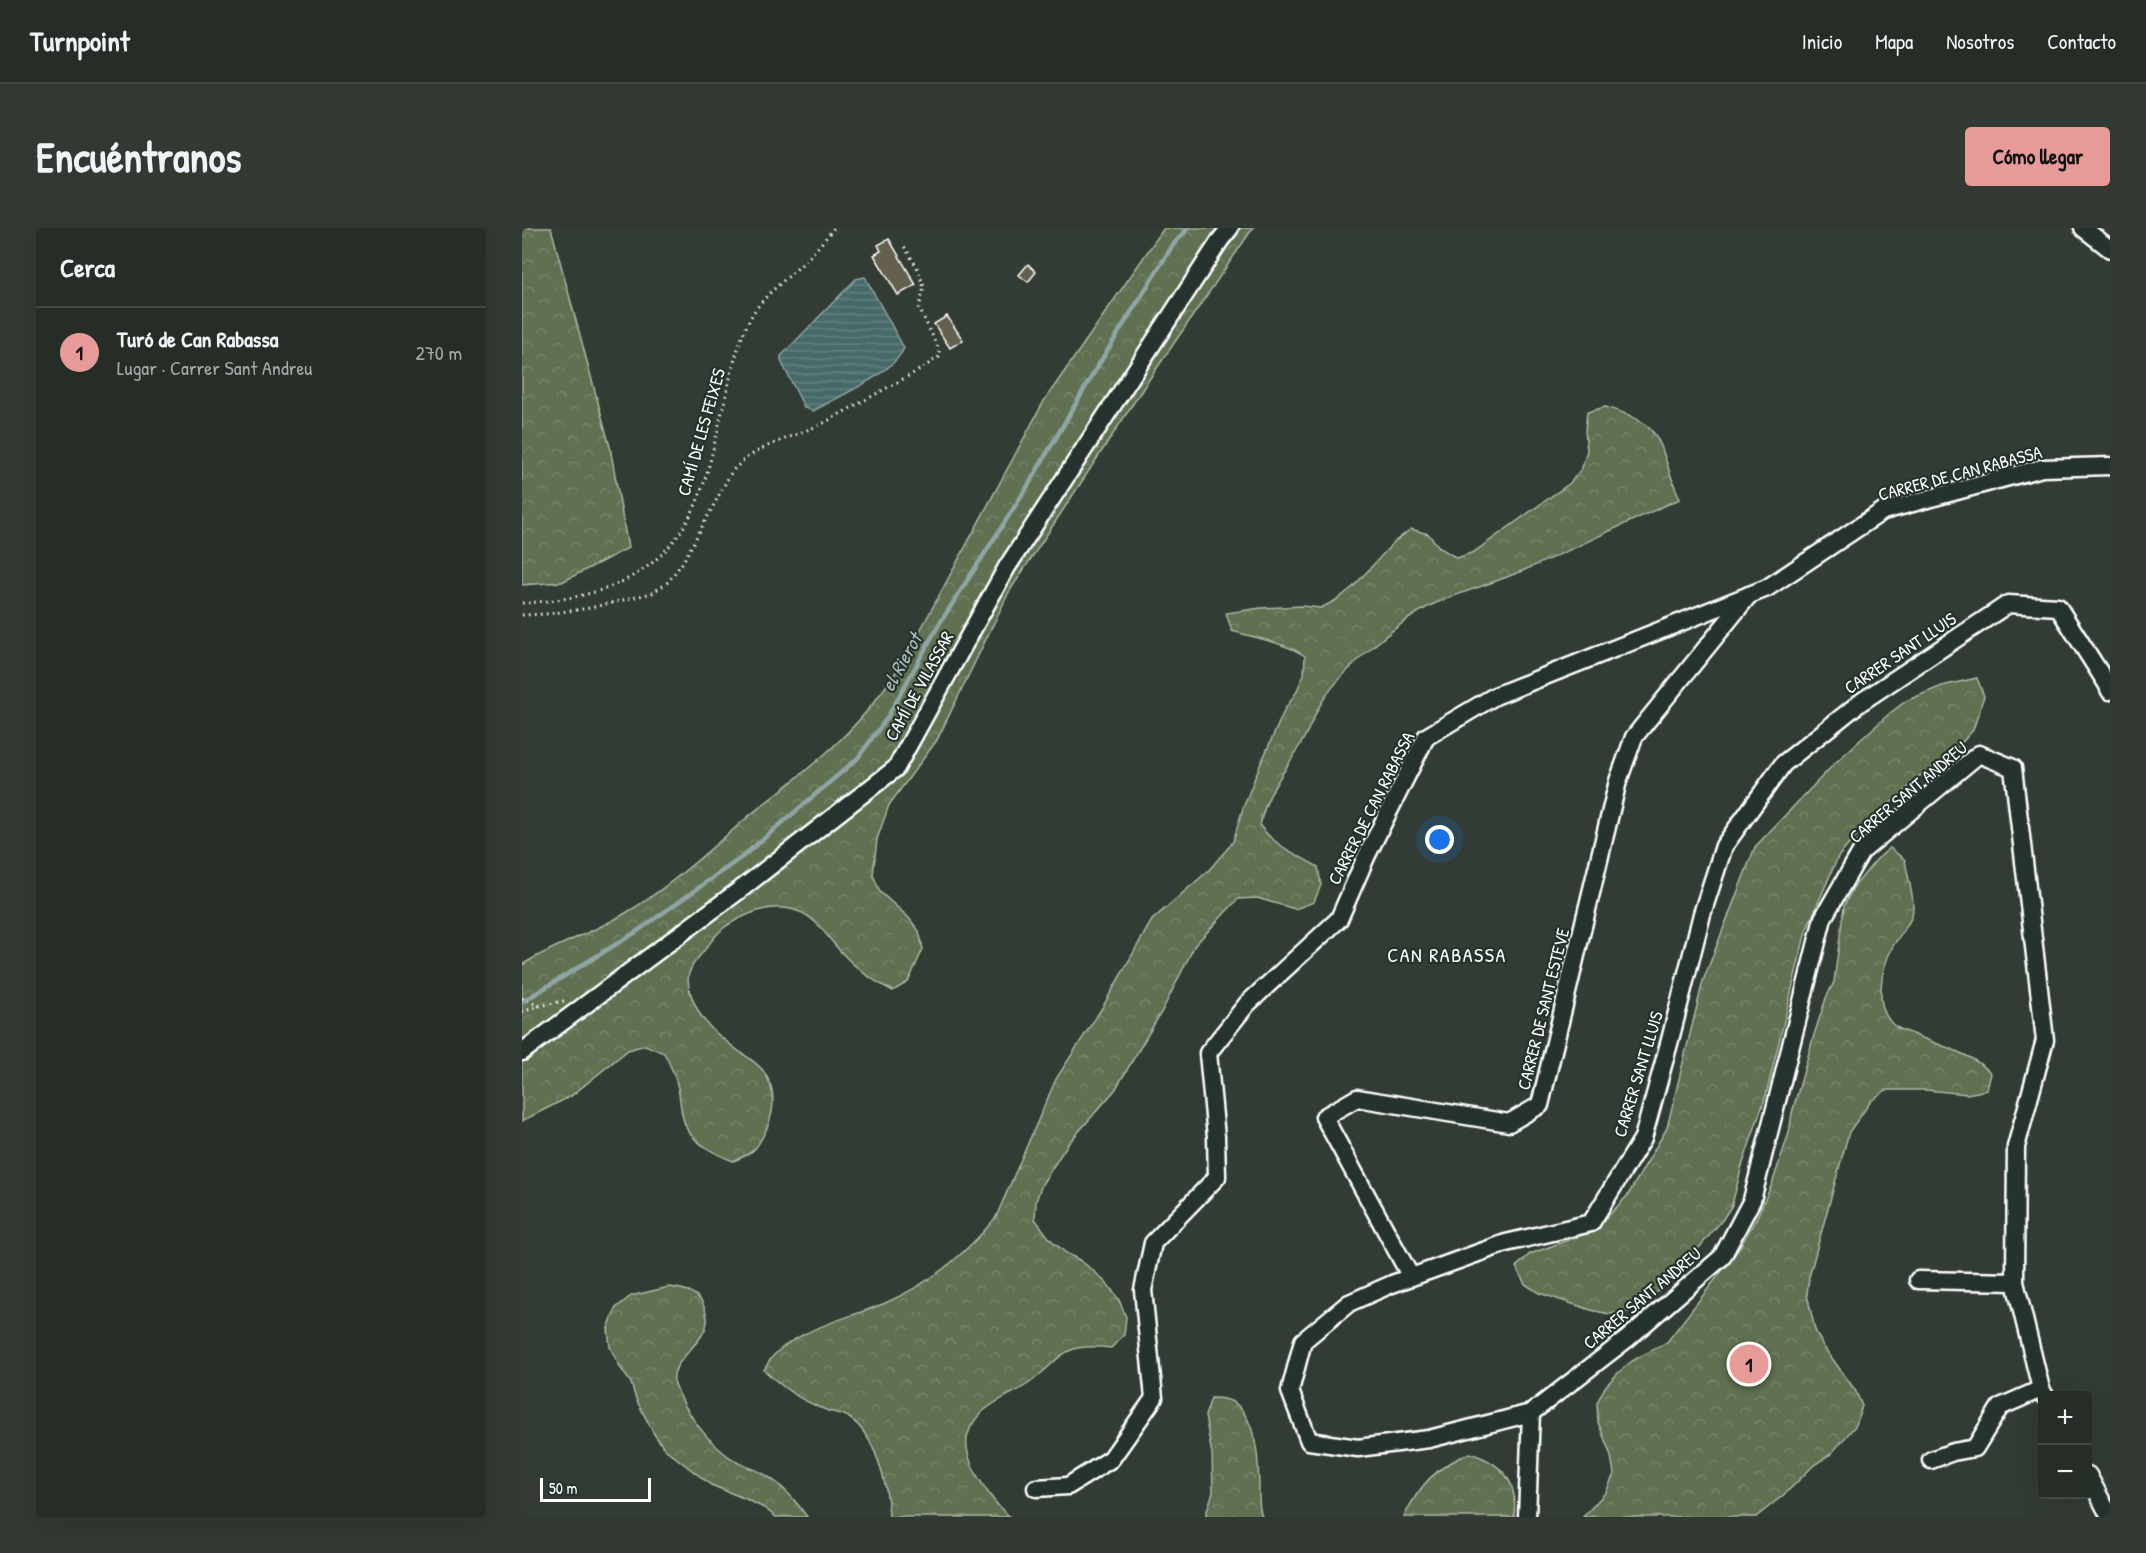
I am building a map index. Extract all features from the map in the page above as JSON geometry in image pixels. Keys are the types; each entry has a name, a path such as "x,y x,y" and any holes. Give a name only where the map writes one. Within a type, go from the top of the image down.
{"street":[{"name":"CAMÍ DE VILASSAR","path":"522,1052 745,886 896,768 1007,567 1230,228"},
{"path":"2083,228 2110,249"},
{"name":"CARRER DE CAN RABASSA","path":"1036,1488 1068,1486 1111,1459 1154,1398 1143,1290 1153,1243 1217,1177 1216,1137 1208,1053 1248,1004 1339,920 1366,857 1426,737 1495,696 1767,588 1883,511 2042,468 2110,466"},
{"name":"CARRER DE SANT ESTEVE","path":"1411,1277 1324,1117 1357,1098 1509,1124 1540,1105 1618,781 1634,737 1750,595"},
{"name":"CARRER SANT LLUIS","path":"1531,1413 1429,1439 1358,1448 1309,1441 1290,1391 1303,1341 1349,1303 1411,1277 1506,1243 1591,1223 1643,1138 1702,914 1724,846 1783,764 1861,702 2008,604 2058,607 2110,691"},
{"name":"CARRER SANT ANDREU","path":"1531,1413 1627,1339 1722,1257 1752,1200 1823,918 1862,852 1979,754 2013,768 2045,1040 2016,1147 2015,1282 2043,1391"},
{"path":"1918,1280 2015,1282"},
{"path":"1931,1460 1953,1452 1975,1448 2000,1407 2038,1394"},
{"path":"1527,1517 1531,1413"},
{"path":"2092,1483 2110,1517"}],"path":[{"name":"CAMÍ DE LES FEIXES","path":"522,603 579,597 607,589 644,570 670,546 688,519 702,487 740,342 754,311 763,298 802,264 834,228"},
{"path":"522,615 590,608 652,592 668,582 683,562 732,471 746,458 765,447 822,424 939,357 939,349 919,308 924,287 917,267 902,243"},
{"path":"522,998 539,1006"},
{"path":"522,1012 539,1006 595,998"}],"green space":[{"path":"522,228 551,228 610,447 628,548 562,582 522,585"},
{"path":"1164,228 1253,228 1146,384 1009,592 937,740 889,805 877,839 873,875 880,892 908,917 919,931 923,949 908,982 893,991 872,979 847,959 823,930 800,912 773,908 747,915 719,932 691,968 688,984 696,1007 704,1020 722,1038 758,1065 771,1086 772,1114 764,1135 754,1149 733,1161 696,1140 685,1124 677,1083 664,1053 645,1045 628,1050 571,1096 522,1121 522,965 612,921 655,894 818,761 869,709 908,653 1044,401"},
{"path":"1605,407 1626,414 1651,430 1658,440 1680,499 1542,563 1422,610 1378,643 1349,669 1328,693 1304,739 1271,793 1260,826 1280,845 1318,867 1321,885 1314,902 1295,909 1257,898 1238,899 1195,945 1162,1011 1115,1090 1067,1145 1042,1184 1036,1201 1035,1219 1050,1239 1097,1274 1119,1300 1126,1317 1124,1335 1111,1348 1082,1347 1065,1353 1031,1382 999,1400 974,1421 967,1443 972,1465 989,1494 1010,1517 889,1517 879,1462 866,1435 858,1425 846,1416 800,1398 764,1370 774,1355 797,1338 883,1304 931,1278 959,1256 984,1231 996,1217 1056,1079 1102,1008 1152,920 1209,870 1233,842 1258,770 1285,709 1296,693 1304,674 1305,656 1280,644 1232,631 1226,613 1261,608 1302,606 1321,608 1338,599 1353,587 1394,542 1411,529 1428,534 1440,548 1457,558 1474,552 1570,483 1582,468 1587,450 1585,431 1587,412"},
{"path":"1977,678 1984,696 1973,730 1948,758 1918,777 1904,792 1874,816 1838,857 1806,931 1766,1095 1741,1169 1732,1205 1723,1219 1657,1292 1628,1312 1609,1314 1591,1310 1539,1293 1525,1284 1516,1267 1530,1254 1595,1230 1628,1195 1667,1128 1703,981 1755,847 1835,763 1890,713 1906,701 1942,686"},
{"path":"1890,848 1905,860 1913,910 1909,923 1893,946 1882,977 1881,1000 1888,1019 1896,1027 1964,1054 1991,1073 1987,1090 1967,1094 1926,1090 1886,1090 1871,1101 1849,1132 1809,1277 1807,1294 1815,1330 1823,1346 1855,1390 1862,1406 1856,1425 1831,1454 1814,1465 1786,1493 1756,1517 1583,1517 1606,1492 1614,1474 1611,1456 1598,1422 1597,1403 1605,1387 1619,1372 1632,1361 1667,1342 1738,1250 1756,1219 1772,1184 1789,1133 1792,1113 1814,1035 1826,998 1834,982 1844,906 1853,888 1876,860"},
{"path":"669,1287 686,1290 696,1295 703,1303 707,1317 705,1330 681,1361 674,1376 675,1384 685,1406 717,1447 739,1463 773,1480 807,1517 776,1517 746,1499 711,1485 665,1449 654,1434 636,1399 631,1383 610,1347 608,1328 616,1308 631,1296"},
{"path":"1211,1398 1233,1402 1248,1420 1257,1452 1259,1505 1262,1517 1205,1517 1213,1492 1212,1454 1205,1416"},
{"path":"1470,1453 1492,1463 1506,1476 1514,1494 1514,1517 1404,1517 1416,1495 1430,1478 1448,1464"}],"water":[{"path":"865,277 904,348 898,358 877,376 813,411 804,407 781,361 781,356 856,279"}],"building":[{"path":"889,239 916,285 898,295 874,255 881,251 878,245"},
{"path":"1028,264 1036,272 1028,282 1019,275"},
{"path":"947,316 963,340 950,348 934,324"}],"waterway":[{"name":"el Rierot","path":"522,1002 636,932 742,857 857,759 887,718 938,626 1026,489 1099,364 1173,245 1188,228"}],"place":[{"name":"Turó de Can Rabassa","path":"1749,1364"}],"district":[{"name":"CAN RABASSA","path":"1447,954"}]}
